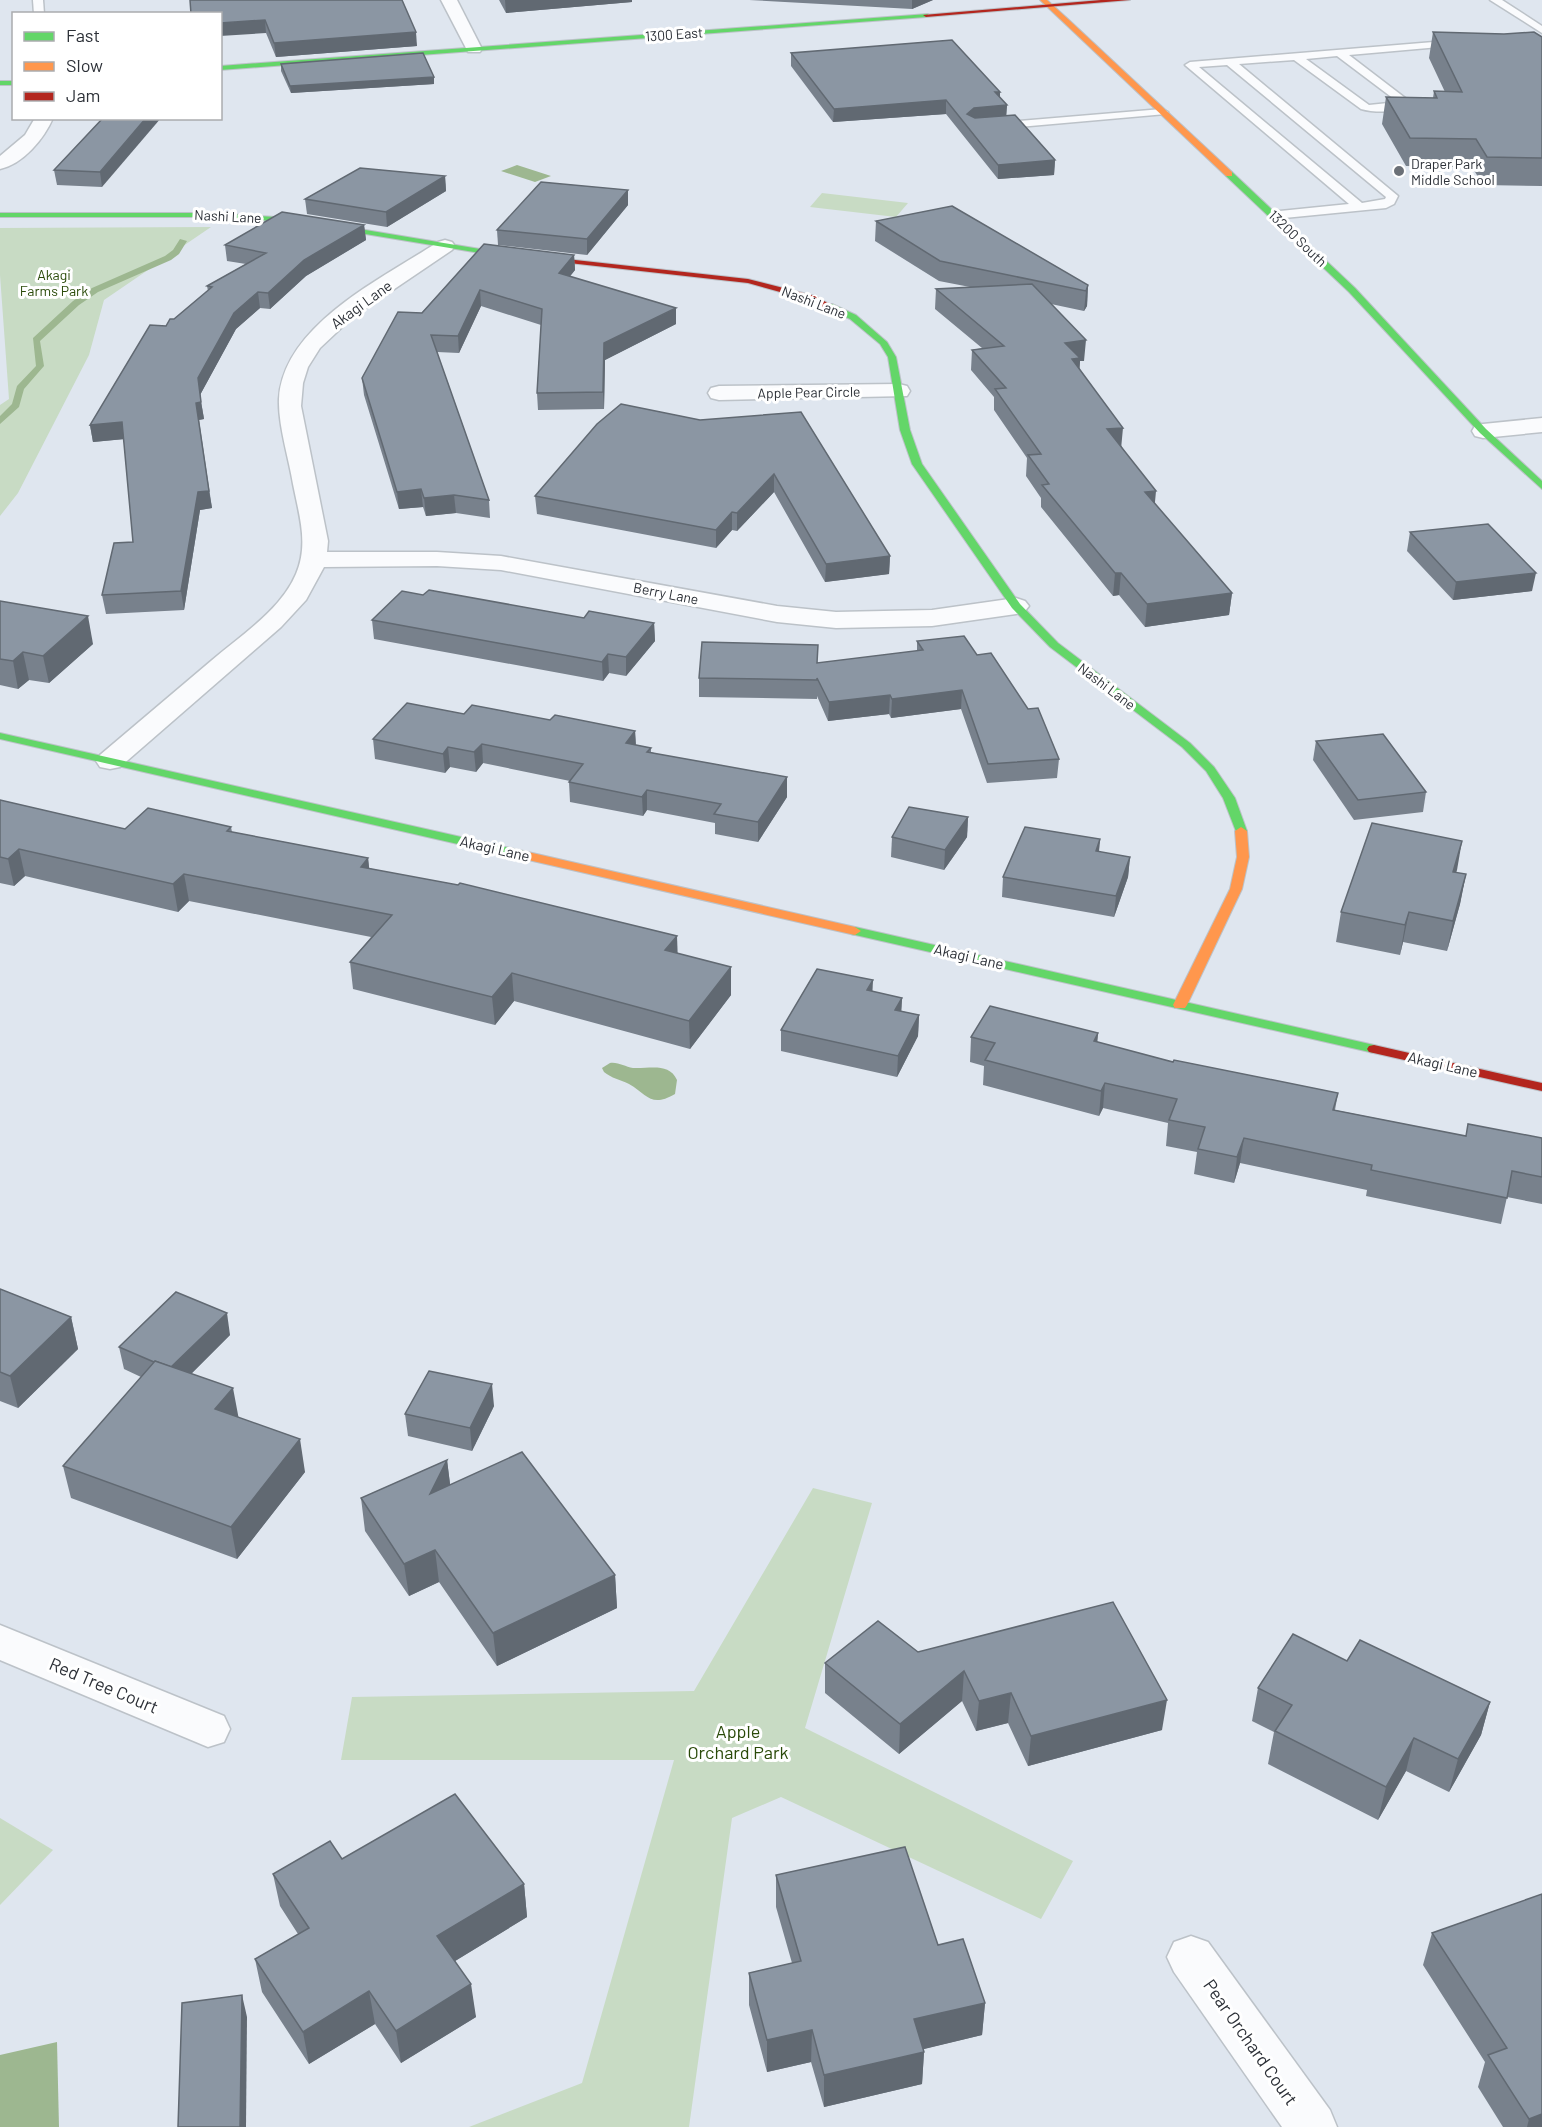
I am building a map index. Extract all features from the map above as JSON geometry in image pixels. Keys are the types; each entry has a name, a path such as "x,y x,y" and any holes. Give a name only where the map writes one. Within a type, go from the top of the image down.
{"street":[{"path":"449,0 474,49"},
{"name":"1300 East","path":"222,68 1046,3 1127,0"},
{"name":"13200 South","path":"1046,3 1120,69 1162,112 1352,290 1483,431 1542,486"},
{"path":"0,164 36,134 43,120"},
{"name":"Nashi Lane","path":"0,215 168,214 246,217 340,226 445,246 726,278 769,286 812,298 853,317 884,342 892,357 905,430 917,464 1016,606 1054,645 1186,745 1210,769 1229,798 1241,830 1243,858 1236,889 1180,1005"},
{"name":"Akagi Lane","path":"111,760 272,622 302,587 315,560 316,541 290,406 291,384 300,362 314,341 333,322 445,246"},
{"name":"Apple Pear Circle","path":"719,393 899,391"},
{"path":"1483,431 1542,425"},
{"name":"Berry Lane","path":"315,560 480,560 533,567 777,614 836,620 932,618 1016,606"},
{"path":"0,736 111,760"},
{"name":"Akagi Lane","path":"111,760 1542,1087"},
{"name":"Red Tree Court","path":"0,1642 208,1729"},
{"name":"Pear Orchard Court","path":"1191,1957 1312,2127"}],"lane":[{"path":"1495,0 1542,30"},
{"path":"1530,37 1542,36"},
{"path":"1359,207 1190,66 1471,42"},
{"path":"1297,57 1365,107 1373,109 1408,104 1340,53"},
{"path":"1230,62 1392,196 1386,204 1274,215"},
{"path":"986,126 1162,112"}],"green space":[{"path":"822,193 908,203 896,217 810,207"},
{"name":"Akagi Farms Park","path":"211,227 104,300 89,355 18,493 0,516 0,405 9,399 0,275 0,228"},
{"name":"Apple Orchard Park","path":"813,1488 872,1503 805,1728 1073,1861 1041,1919 781,1797 732,1818 689,2127 469,2127 582,2083 674,1760 341,1760 352,1697 694,1691"},
{"path":"0,1818 53,1850 0,1905"}],"shaded area":[{"path":"517,165 551,176 535,182 501,171"},
{"path":"610,1063 633,1068 658,1068 669,1071 677,1080 675,1094 660,1100 650,1098 629,1084 604,1072 602,1068"},
{"path":"57,2042 59,2127 0,2127 0,2055"}],"building":[{"path":"190,0 402,0 416,32 274,43 265,20 222,23 222,12 191,12"},
{"path":"1433,32 1504,34 1534,32 1542,37 1542,158 1487,157 1476,139 1410,138 1386,97 1437,98 1434,91 1462,92"},
{"path":"952,40 1000,92 995,92 1007,105 974,108 967,114 975,118 1015,115 1055,160 998,165 946,100 834,109 791,53"},
{"path":"423,53 434,77 290,86 281,64"},
{"path":"101,120 144,120 100,172 54,170"},
{"path":"360,168 445,176 386,212 305,199"},
{"path":"541,182 628,190 587,239 497,230"},
{"path":"952,206 1088,285 1086,291 940,261 876,221"},
{"path":"282,212 364,225 304,260 268,293 258,292 234,313 198,378 201,402 196,403 209,491 198,492 181,591 102,595 114,543 133,542 122,422 90,425 150,325 166,326 170,319 174,319 212,287 207,286 266,253 225,245"},
{"path":"484,244 574,255 559,273 676,308 604,343 603,392 537,393 542,309 480,290 458,336 431,335 489,500 454,495 424,498 421,489 397,492 362,378 398,312 422,313"},
{"path":"1032,284 1086,340 1065,343 1080,358 1072,359 1123,428 1107,429 1156,491 1145,492 1232,593 1147,604 1121,573 1115,573 1042,485 1049,484 1028,455 1041,454 995,389 1006,388 972,350 1004,346 936,289"},
{"path":"621,404 700,420 801,412 890,556 826,564 774,474 737,513 732,512 716,530 535,496 597,424"},
{"path":"1488,524 1536,573 1456,582 1410,532"},
{"path":"429,590 584,618 589,611 654,623 626,657 608,654 602,662 372,620 402,591 423,595"},
{"path":"0,601 88,616 43,656 23,652 13,661 0,659"},
{"path":"964,636 977,655 991,653 1028,709 1038,708 1059,759 988,764 962,690 892,699 890,695 829,702 817,678 817,680 699,678 702,642 818,645 817,663 923,650 917,641"},
{"path":"407,703 464,714 472,705 550,720 555,715 635,731 626,743 651,748 647,752 787,777 758,822 714,814 721,804 647,790 642,797 569,782 583,764 482,744 474,752 448,747 443,754 373,739"},
{"path":"1383,734 1426,792 1358,800 1316,741"},
{"path":"0,800 125,829 148,808 231,827 227,831 368,858 361,867 458,885 460,883 677,936 665,950 731,967 689,1021 512,973 492,997 350,962 392,915 184,874 173,884 19,849 8,859 0,857"},
{"path":"909,807 968,817 945,850 892,837"},
{"path":"1372,823 1462,841 1453,872 1466,874 1453,921 1409,912 1405,925 1341,912"},
{"path":"1025,827 1100,839 1096,851 1130,857 1116,896 1003,877"},
{"path":"817,969 873,980 867,990 902,998 895,1010 919,1015 898,1056 781,1030"},
{"path":"990,1006 1098,1033 1094,1041 1173,1062 1174,1060 1338,1093 1333,1110 1466,1136 1468,1124 1542,1138 1542,1177 1512,1171 1507,1198 1371,1170 1372,1165 1244,1138 1237,1157 1198,1149 1205,1127 1169,1120 1177,1099 1105,1083 1101,1091 985,1060 995,1043 971,1037"},
{"path":"0,1289 71,1317 10,1376 0,1372"},
{"path":"176,1292 227,1313 171,1367 119,1347"},
{"path":"155,1361 233,1388 215,1409 300,1439 231,1527 63,1466"},
{"path":"429,1371 492,1384 470,1428 405,1414"},
{"path":"522,1452 615,1575 493,1633 435,1550 404,1564 361,1498 447,1460 430,1494"},
{"path":"1113,1602 1167,1700 1031,1736 1011,1693 979,1701 964,1671 900,1724 825,1663 878,1621 918,1652"},
{"path":"1293,1634 1347,1661 1360,1640 1490,1702 1458,1759 1414,1738 1386,1787 1275,1731 1292,1705 1258,1688"},
{"path":"455,1794 524,1884 437,1936 471,1984 396,2031 369,1991 303,2032 255,1959 309,1928 273,1874 330,1841 342,1859"},
{"path":"905,1847 938,1945 963,1939 985,2003 914,2019 924,2052 824,2075 812,2030 767,2040 749,1973 801,1961 776,1875"},
{"path":"1542,1894 1542,2114 1529,2119 1488,2055 1507,2048 1432,1933"},
{"path":"242,1995 240,2127 178,2127 182,2003"}],"waterway":[{"path":"0,421 16,405 20,388 40,366 36,340 76,303 95,290 168,258 176,252 183,241"}],"traffic: fast":[{"path":"222,68 926,15"},
{"path":"0,83 12,83"},
{"path":"1229,174 1352,290 1483,431 1542,486"},
{"path":"0,215 206,215 293,220 492,253 569,261"},
{"path":"829,306 853,317 883,342 892,357 905,430 917,464 1016,606 1054,645 1186,745 1210,769 1229,798 1241,831"},
{"path":"0,736 528,856"},
{"path":"855,931 1374,1049"}],"traffic: slow":[{"path":"1043,0 1229,174"},
{"path":"1180,1005 1236,889 1243,857 1241,831"},
{"path":"528,856 855,931"}],"traffic: jam":[{"path":"926,15 1127,0"},
{"path":"569,261 748,281 812,298 829,306"},
{"path":"1374,1049 1542,1087"}],"place":[{"name":"Draper Park Middle School","path":"1399,171"}]}
